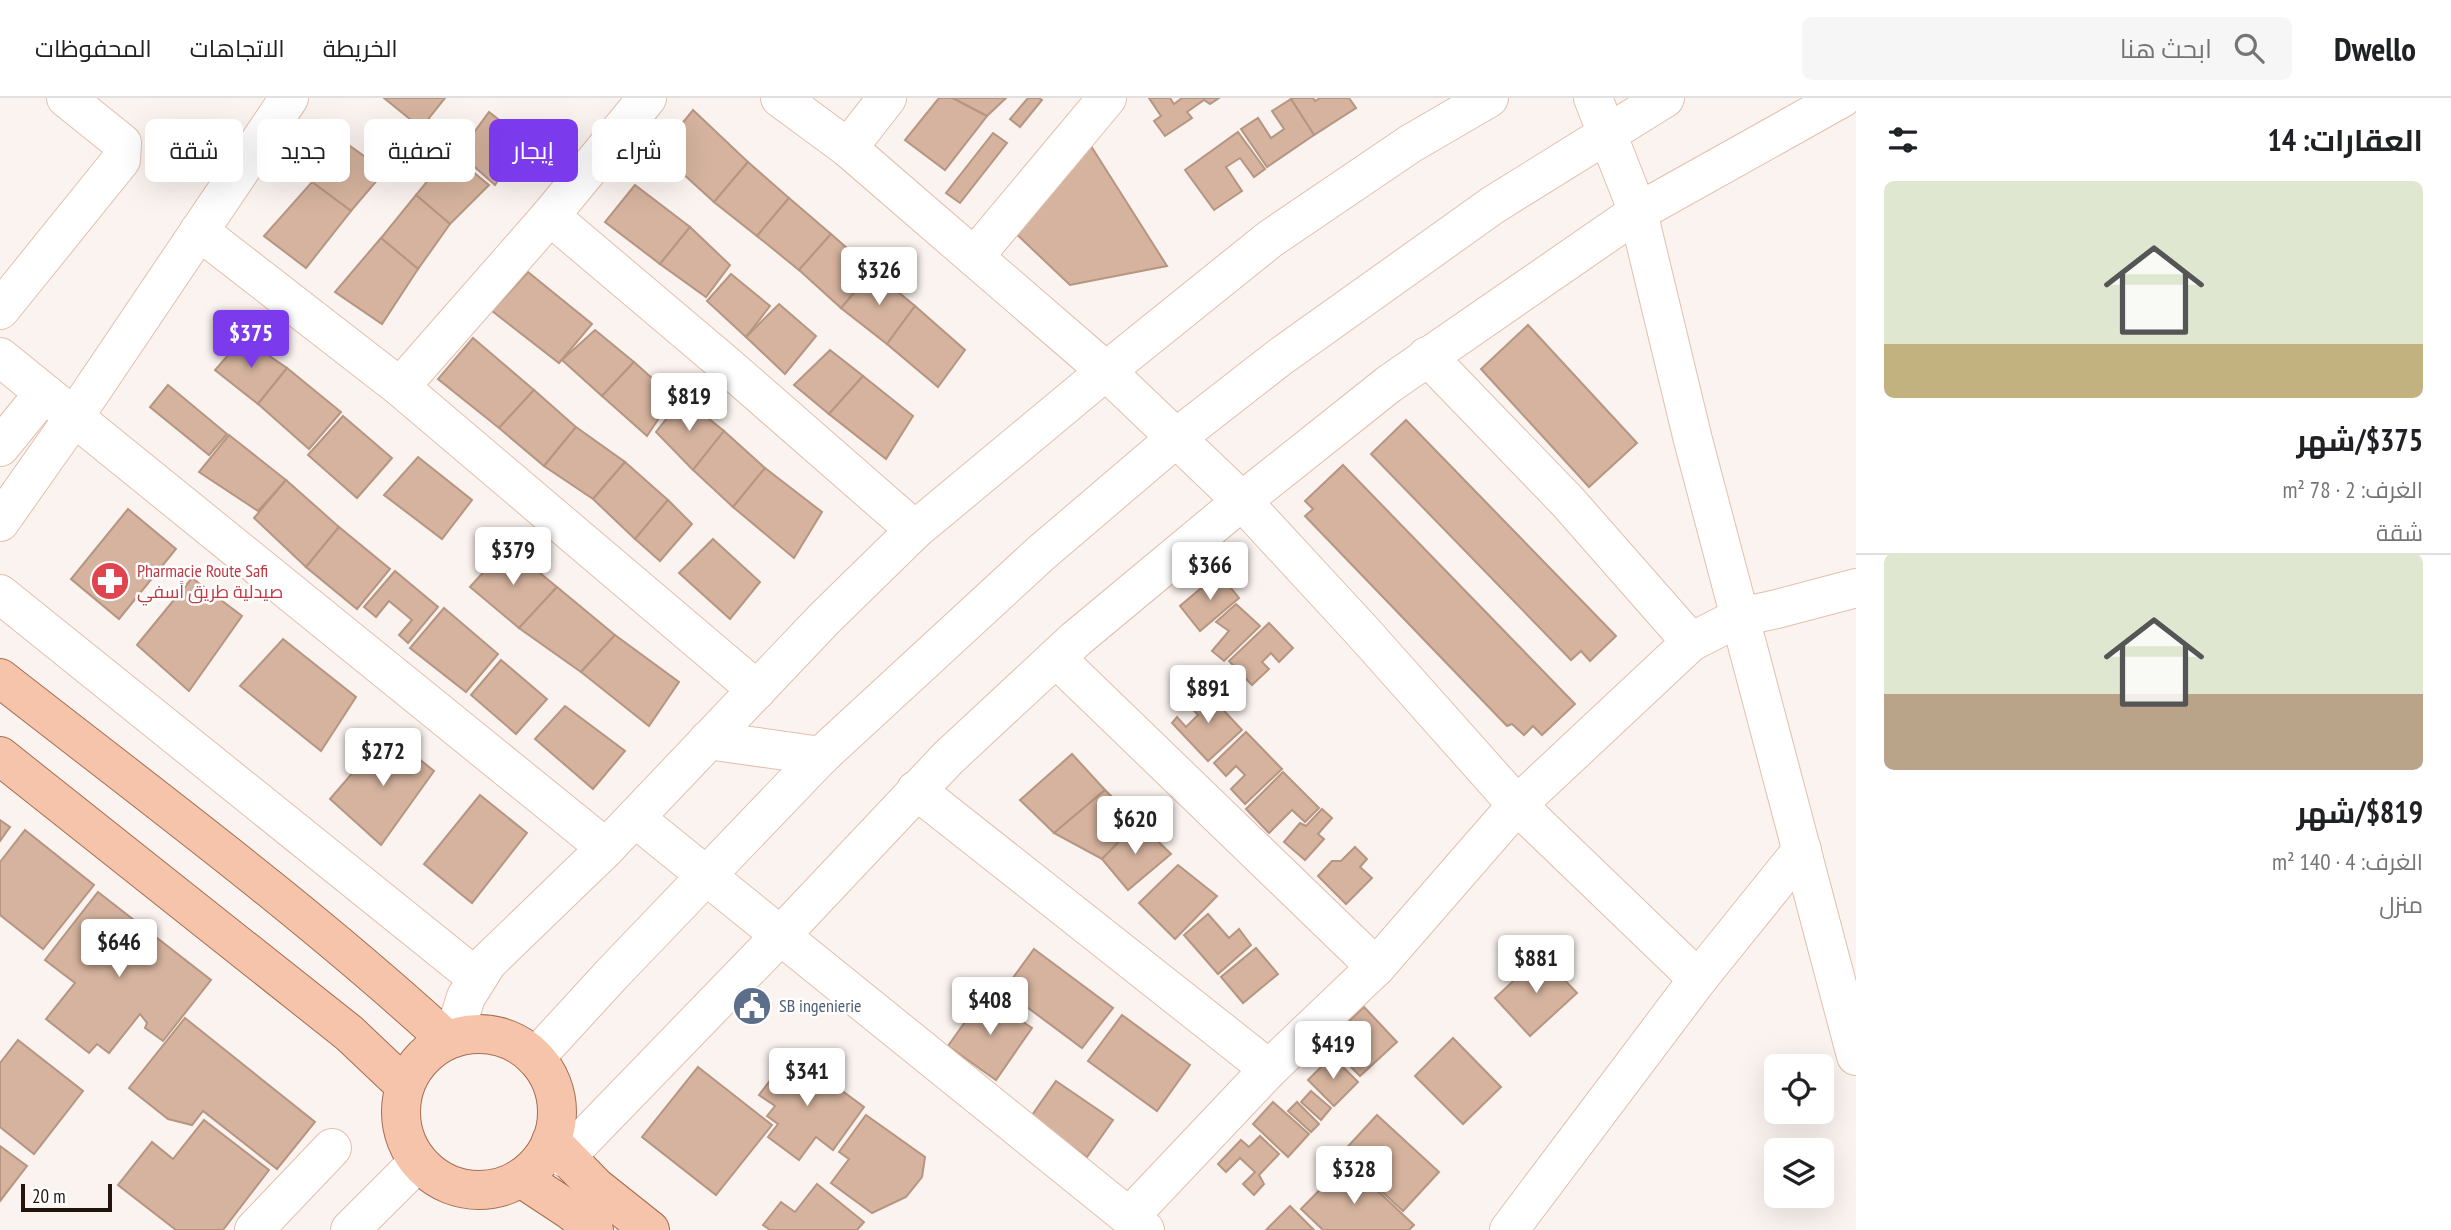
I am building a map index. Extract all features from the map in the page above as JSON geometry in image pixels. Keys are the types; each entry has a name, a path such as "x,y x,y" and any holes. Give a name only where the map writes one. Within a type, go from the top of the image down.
{"main road":[{"path":"0,678 315,924 450,1040"},
{"path":"0,756 349,1033 405,1086"},
{"path":"558,1149 521,1178 503,1186 466,1189 448,1184 418,1162 403,1133 401,1101 405,1086 422,1059 450,1040 470,1034 496,1036 521,1046 544,1069 555,1098 558,1149 596,1186 650,1230"},
{"path":"521,1178 571,1211 594,1230"}],"street":[{"path":"0,310 121,160 122,144 66,98"},
{"path":"0,522 289,98"},
{"path":"400,387 550,216 647,98"},
{"path":"780,98 848,148 1106,371 1242,501 1517,805 1698,979"},
{"path":"848,148 887,98"},
{"path":"974,257 1107,98"},
{"path":"450,1040 466,997 501,948 606,848 825,618 915,530 1270,239 1399,151 1489,98"},
{"path":"1593,98 1638,212 1693,440 1801,850 1843,954 1856,1056"},
{"path":"535,1058 821,756 1040,554 1176,438 1386,280 1493,205 1665,98"},
{"path":"558,1149 781,935 916,790 1002,705 1242,501 1427,356 1638,212 1842,98"},
{"path":"1853,98 1856,107"},
{"path":"550,216 915,530"},
{"path":"199,231 400,387 757,690"},
{"path":"1427,356 1568,502 1691,642"},
{"path":"0,357 606,848"},
{"path":"0,447 44,393"},
{"path":"635,818 1137,1224 1269,1069 1376,967 1517,805 1691,642 1740,617 1777,610 1856,588"},
{"path":"0,594 477,978"},
{"path":"1056,658 1376,967"},
{"path":"708,740 821,756"},
{"path":"916,790 1269,1069"},
{"path":"1509,1230 1698,979 1801,850"},
{"path":"254,1230 332,1149"},
{"path":"350,1230 418,1162"}],"building":[{"path":"384,98 445,98 428,119 410,119"},
{"path":"939,98 953,98 987,116 945,170 905,140"},
{"path":"953,98 1006,98 987,116"},
{"path":"1028,98 1042,100 1020,127 1010,119"},
{"path":"1149,98 1170,98 1174,104 1182,98 1219,98 1210,104 1204,100 1187,112 1192,118 1165,136 1154,121 1161,116"},
{"path":"1313,98 1315,101 1320,98 1349,98 1356,108 1314,135 1291,99"},
{"path":"1291,99 1314,135 1267,167 1241,129 1258,118 1271,138 1284,129 1272,111"},
{"path":"693,110 748,162 714,202 686,177 686,119"},
{"path":"489,112 498,119 489,119 489,180 475,167 475,131"},
{"path":"1238,132 1265,169 1254,177 1240,158 1226,167 1242,191 1214,210 1185,170"},
{"path":"993,133 1007,143 960,203 946,193"},
{"path":"1084,135 1167,266 1070,285 1008,226"},
{"path":"350,146 364,156 364,182 376,182 351,211 312,182 350,182"},
{"path":"748,162 789,198 757,236 714,202"},
{"path":"475,174 489,185 450,224 416,195 427,182 475,182"},
{"path":"312,182 351,211 306,268 264,236"},
{"path":"635,185 690,227 660,264 605,222"},
{"path":"416,195 450,224 418,269 381,238"},
{"path":"789,198 831,234 799,270 757,236"},
{"path":"690,227 730,265 706,297 660,264"},
{"path":"831,234 873,271 841,308 799,270"},
{"path":"381,238 418,269 382,324 335,292"},
{"path":"873,271 915,306 887,344 841,308"},
{"path":"528,272 592,324 559,363 492,311"},
{"path":"731,274 770,306 746,337 707,301"},
{"path":"779,304 816,336 785,374 746,337"},
{"path":"915,306 965,350 938,387 887,344"},
{"path":"1528,325 1637,443 1589,487 1481,369"},
{"path":"595,330 634,362 602,396 562,360"},
{"path":"243,338 287,368 258,404 215,370"},
{"path":"473,338 534,390 499,428 438,379"},
{"path":"830,350 863,376 829,414 794,385"},
{"path":"634,362 673,397 647,436 602,396"},
{"path":"287,368 341,412 309,449 258,404"},
{"path":"863,376 913,416 886,459 829,414"},
{"path":"168,385 227,434 209,455 150,407"},
{"path":"534,390 576,427 544,466 499,428"},
{"path":"683,398 724,431 693,470 656,432"},
{"path":"343,416 392,458 357,498 308,455"},
{"path":"1406,420 1616,636 1590,661 1581,651 1571,660 1371,454"},
{"path":"576,427 625,462 593,499 544,466"},
{"path":"724,431 765,468 733,507 693,470"},
{"path":"229,435 286,480 258,511 199,472"},
{"path":"418,457 472,500 442,539 384,495"},
{"path":"625,462 668,500 635,539 593,499"},
{"path":"1343,465 1575,704 1542,735 1533,726 1524,735 1512,724 1507,726 1305,516 1313,509 1305,501"},
{"path":"765,468 822,512 794,558 733,507"},
{"path":"286,480 339,527 306,567 254,518"},
{"path":"668,500 692,524 660,561 635,539"},
{"path":"128,509 176,549 119,619 71,579"},
{"path":"339,527 390,569 357,609 306,567"},
{"path":"713,539 760,582 730,619 679,573"},
{"path":"507,546 557,587 519,628 470,587"},
{"path":"395,571 438,607 408,643 399,635 412,620 389,601 376,617 364,607"},
{"path":"1219,573 1239,598 1200,631 1180,606"},
{"path":"192,578 242,616 189,691 137,645"},
{"path":"557,587 615,635 581,672 519,628"},
{"path":"1236,604 1260,626 1224,661 1212,651 1229,631 1216,622"},
{"path":"444,608 498,654 466,692 410,648"},
{"path":"1269,623 1293,648 1279,662 1271,653 1262,662 1269,669 1252,685 1229,661"},
{"path":"615,635 679,682 649,726 581,672"},
{"path":"283,639 356,697 321,751 240,686"},
{"path":"501,660 547,699 516,734 471,695"},
{"path":"1200,685 1242,730 1208,761 1172,723 1177,717 1186,727 1198,715 1184,700"},
{"path":"565,706 625,751 593,789 535,739"},
{"path":"1246,732 1282,769 1245,804 1231,789 1245,775 1236,766 1226,776 1214,763"},
{"path":"387,733 434,771 381,845 330,799"},
{"path":"1072,754 1105,790 1054,833 1020,800"},
{"path":"1283,772 1319,808 1305,822 1292,810 1269,833 1246,809"},
{"path":"1105,790 1138,822 1102,859 1054,833"},
{"path":"480,795 527,833 472,903 424,864"},
{"path":"1322,809 1332,818 1318,834 1324,839 1305,860 1284,842 1300,823 1306,826"},
{"path":"0,820 10,827 0,841"},
{"path":"1138,822 1171,854 1128,890 1102,859"},
{"path":"25,830 94,885 43,949 0,915 0,862"},
{"path":"1355,847 1367,859 1360,867 1372,878 1346,904 1318,876 1332,861 1341,861"},
{"path":"1178,865 1217,896 1175,939 1139,903"},
{"path":"98,892 211,980 163,1041 145,1028 147,1023 140,1014 109,1053 97,1044 89,1053 46,1019 75,983 45,960"},
{"path":"1208,914 1229,938 1239,929 1251,945 1218,974 1184,935"},
{"path":"1256,948 1278,974 1243,1003 1221,977"},
{"path":"1034,949 1113,1008 1082,1048 1004,990"},
{"path":"1541,955 1577,993 1530,1036 1495,998"},
{"path":"984,995 1032,1028 996,1080 948,1046"},
{"path":"1364,1007 1397,1042 1360,1076 1341,1057 1357,1042 1364,1049 1368,1046 1347,1023"},
{"path":"1122,1015 1190,1065 1157,1111 1088,1061"},
{"path":"185,1018 315,1122 277,1169 203,1111 192,1125 168,1119 129,1088"},
{"path":"1453,1038 1501,1087 1463,1124 1415,1076"},
{"path":"18,1040 83,1091 34,1154 0,1127 0,1063"},
{"path":"791,1053 864,1107 833,1150 816,1137 799,1160 768,1137 778,1124 767,1116 775,1106 759,1095"},
{"path":"1332,1056 1358,1082 1334,1106 1308,1080"},
{"path":"698,1067 772,1125 716,1195 642,1137"},
{"path":"1056,1081 1113,1120 1087,1157 1030,1118"},
{"path":"1311,1091 1331,1108 1321,1120 1301,1102"},
{"path":"1273,1102 1309,1134 1288,1157 1253,1124"},
{"path":"1297,1102 1319,1124 1311,1132 1288,1111"},
{"path":"866,1115 925,1157 922,1177 906,1197 872,1213 831,1183 849,1159 839,1152"},
{"path":"1377,1115 1439,1172 1403,1211 1341,1154"},
{"path":"204,1120 269,1170 223,1230 176,1230 118,1185 152,1142 173,1159"},
{"path":"1260,1136 1279,1154 1259,1175 1264,1184 1254,1195 1243,1184 1255,1172 1240,1158 1226,1172 1218,1164 1241,1140 1249,1147"},
{"path":"0,1146 27,1166 0,1201"},
{"path":"1347,1162 1414,1225 1409,1230 1323,1230 1301,1209"},
{"path":"817,1184 864,1222 857,1230 770,1230 763,1225 781,1202 795,1212"},
{"path":"1290,1206 1314,1230 1266,1230"}],"place":[{"name":"Pharmacie Route Safi صيدلية طريق اًسفي","path":"110,581"},
{"name":"SB ingenierie","path":"752,1006"}]}
